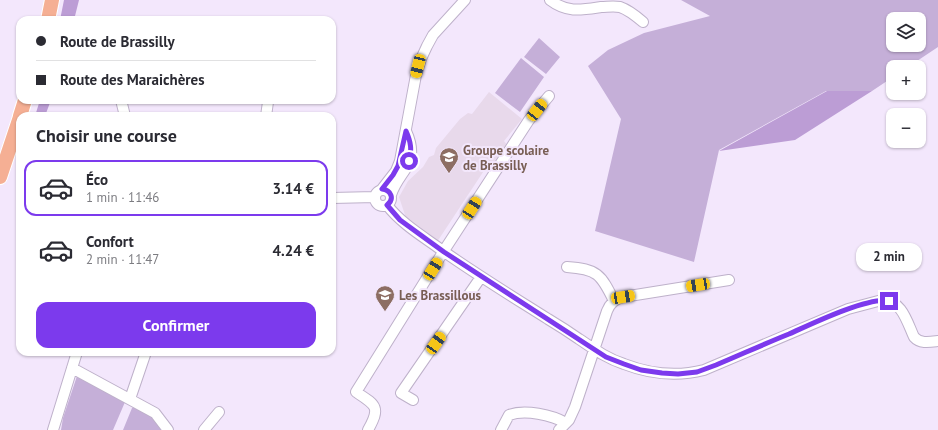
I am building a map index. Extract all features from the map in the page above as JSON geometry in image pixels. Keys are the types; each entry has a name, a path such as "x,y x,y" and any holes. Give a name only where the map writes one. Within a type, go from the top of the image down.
{"highway":[{"path":"49,16 52,0"},
{"path":"0,177 16,128"}],"street":[{"path":"406,131 410,139 411,147 407,167 396,181 391,195 391,202 382,206 376,201 376,192 382,189 398,166 420,59 434,35 464,0"},
{"path":"550,0 562,7 575,10 608,6 621,7 643,22"},
{"path":"368,430 376,413 375,408 372,402 356,392 529,120 548,96"},
{"path":"382,189 387,190 391,195"},
{"path":"336,198 375,197"},
{"path":"387,205 400,220 481,277 610,359 641,370 669,374 697,372 848,309 882,300 893,303 900,308 916,340 930,342 938,341"},
{"path":"567,267 587,270 598,275 605,283 614,301"},
{"path":"413,400 401,392 481,277"},
{"path":"563,427 573,414 608,307 614,301 623,297 729,280"},
{"path":"53,430 76,356"},
{"path":"130,399 145,356"},
{"path":"72,368 155,413 168,430"},
{"path":"204,430 220,412"},
{"path":"501,430 509,415 518,413 531,413 550,416 562,420 563,427"}],"shaded area":[{"path":"64,0 79,0 75,16 61,16"},
{"path":"681,0 938,0 938,47 918,60 886,60 886,82 872,91 826,91 719,150 694,262 595,231 621,119 588,66 608,50 644,33 710,16"},
{"path":"539,38 560,57 546,74 524,57"},
{"path":"521,58 544,77 520,112 495,93"},
{"path":"827,91 872,91 795,140 719,151"},
{"name":"Groupe scolaire de Brassilly","path":"489,92 522,119 504,141 508,146 493,166 489,163 437,242 406,218 399,197 408,181 423,167 429,157 434,155 436,148 460,119 468,113 472,114"},
{"path":"39,104 50,104 46,112 36,112"},
{"path":"77,376 125,402 113,430 61,430 63,418"},
{"path":"135,406 151,414 162,430 123,430 132,408"}],"place":[{"name":"Groupe scolaire de Brassilly","path":"449,174"},
{"name":"Les Brassillous","path":"385,312"}],"route":[{"path":"409,161 411,147 410,139 406,131 400,161 396,171 382,189 387,190 390,193 392,200 387,205 400,220 481,277 610,359 641,370 669,374 697,372 848,309 878,301 889,301"}]}
